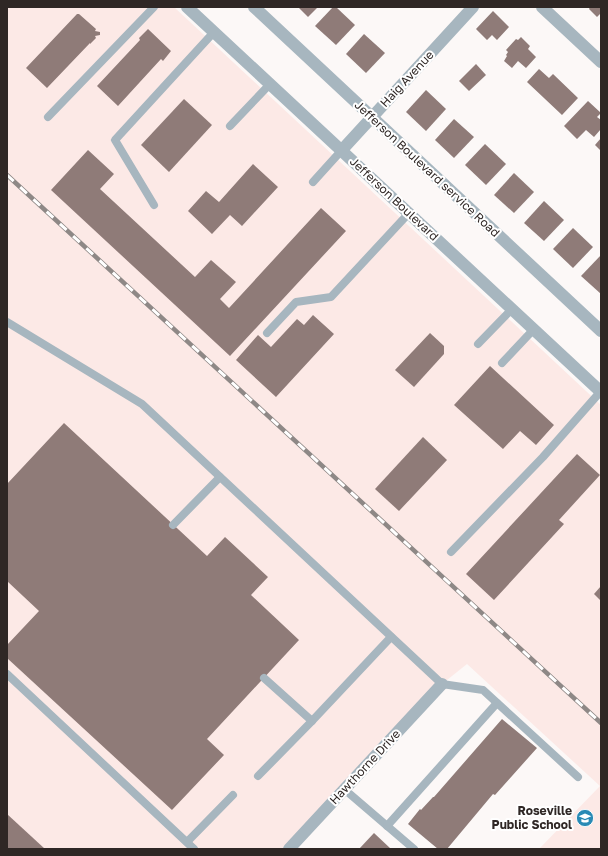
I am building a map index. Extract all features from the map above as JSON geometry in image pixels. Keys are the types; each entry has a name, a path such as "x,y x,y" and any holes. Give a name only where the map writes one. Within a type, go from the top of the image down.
{"street":[{"name":"Jefferson Boulevard","path":"187,7 601,391"},
{"name":"Jefferson Boulevard service Road","path":"254,7 601,331"},
{"name":"Haig Avenue","path":"341,151 474,7"},
{"path":"542,7 601,62"},
{"name":"Hawthorne Drive","path":"289,849 442,684"}],"lane":[{"path":"48,117 154,7"},
{"path":"154,205 115,140 214,32"},
{"path":"230,126 270,84"},
{"path":"313,182 341,151"},
{"path":"267,333 296,302 331,296 409,213"},
{"path":"478,344 512,309"},
{"path":"8,325 142,404 442,684 483,690 578,778"},
{"path":"502,363 534,329"},
{"path":"451,552 543,457 601,391"},
{"path":"173,525 220,477"},
{"path":"258,776 391,637"},
{"path":"7,674 194,849"},
{"path":"264,678 312,721"},
{"path":"387,826 497,703"},
{"path":"344,789 414,849"},
{"path":"187,842 233,796"}],"shaded area":[{"path":"7,7 174,7 601,405 601,849 539,849 600,786 467,664 442,684 289,849 7,849"}],"building":[{"path":"298,7 318,7 308,17"},
{"path":"333,7 336,7 355,25 336,45 315,26"},
{"path":"590,7 601,7 601,13 597,17 589,9"},
{"path":"493,11 509,27 497,40 492,35 487,40 476,29"},
{"path":"77,14 79,14 96,29 95,31 100,32 100,35 95,36 96,38 47,88 26,68"},
{"path":"148,29 171,51 163,61 161,59 118,106 97,86 140,40 139,38"},
{"path":"364,34 385,53 366,73 346,54"},
{"path":"521,37 530,46 528,49 536,57 526,68 518,61 512,68 504,61 508,52 506,50 516,39 518,40"},
{"path":"476,64 486,75 469,91 459,81"},
{"path":"539,69 549,78 553,74 578,98 562,115 527,82"},
{"path":"426,90 446,109 426,131 406,112"},
{"path":"184,99 212,125 169,172 141,145"},
{"path":"588,101 601,113 597,117 601,120 601,129 594,137 586,130 577,139 564,126"},
{"path":"454,119 474,137 454,158 435,140"},
{"path":"601,138 601,151 595,145"},
{"path":"485,144 506,164 486,185 465,165"},
{"path":"88,150 114,174 100,189 195,277 211,260 236,282 220,299 229,308 321,208 346,231 230,356 51,190"},
{"path":"253,164 278,187 242,226 230,215 212,234 188,211 206,191 219,202"},
{"path":"514,173 534,192 514,213 494,195"},
{"path":"544,201 564,220 544,241 524,223"},
{"path":"573,228 593,247 573,268 553,249"},
{"path":"601,255 601,294 581,276"},
{"path":"313,315 334,334 276,397 236,360 258,335 271,347 297,319 304,325"},
{"path":"430,333 444,346 444,354 414,387 395,370"},
{"path":"490,366 554,425 536,445 520,431 503,449 454,405"},
{"path":"64,423 207,556 225,537 268,577 251,595 299,640 207,739 224,755 172,810 7,658 7,645 39,611 7,581 7,484"},
{"path":"423,437 447,460 399,511 375,489"},
{"path":"577,454 600,475 559,520 564,524 494,600 466,574"},
{"path":"601,586 601,601 594,594"},
{"path":"502,719 537,748 495,795 493,794 447,849 438,849 408,824 420,809 421,810 434,797"},
{"path":"7,814 45,849 7,849"},
{"path":"374,833 391,849 359,849"}],"railway":[{"path":"7,175 601,723"}],"place":[{"name":"Roseville Public School","path":"585,818"}]}
